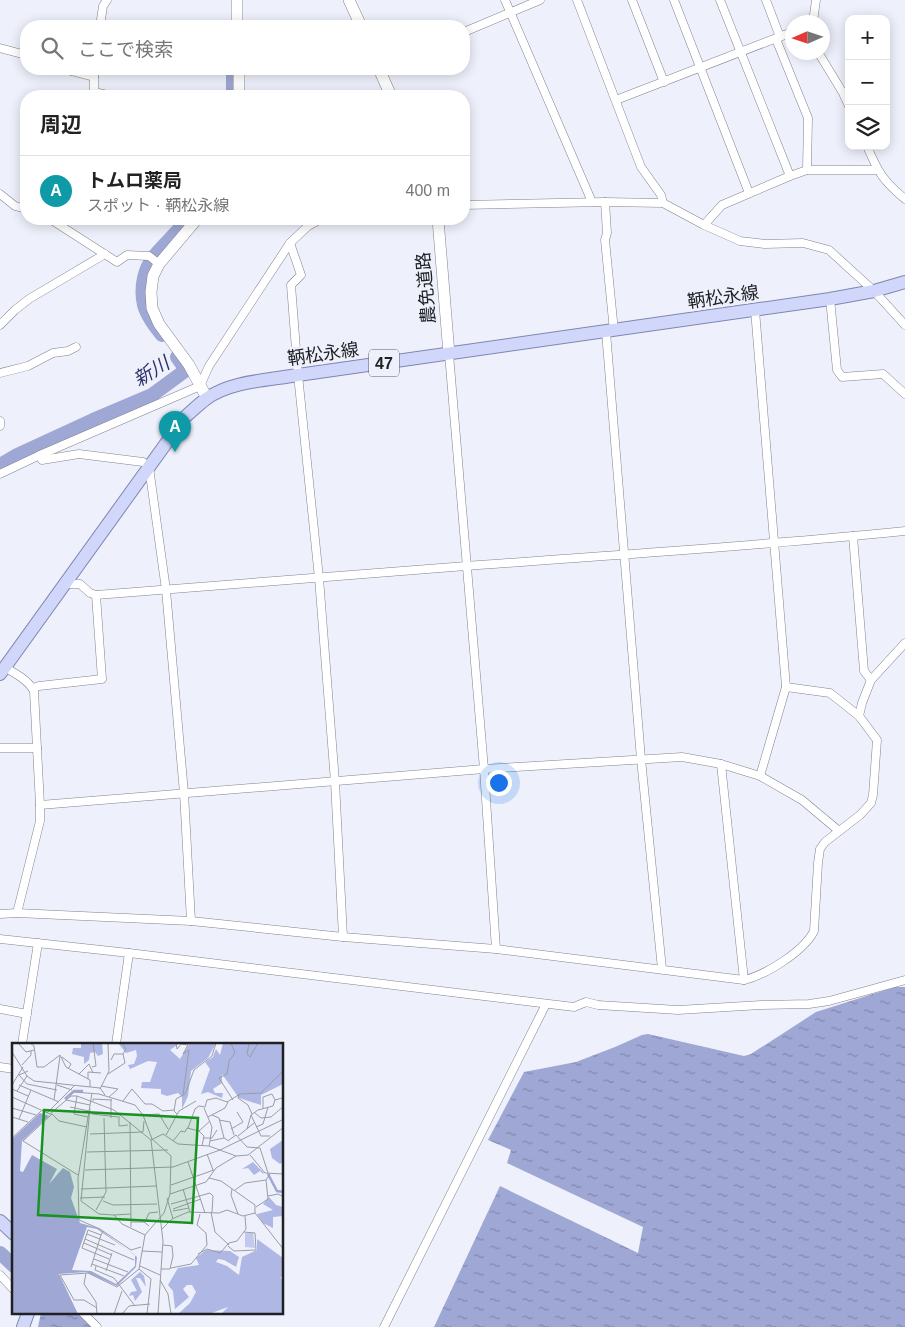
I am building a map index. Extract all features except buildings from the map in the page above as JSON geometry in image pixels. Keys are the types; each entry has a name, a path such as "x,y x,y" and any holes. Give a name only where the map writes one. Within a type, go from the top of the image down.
{"main road":[{"path":"237,0 238,20"},
{"path":"350,0 358,20"},
{"path":"239,75 239,90"},
{"path":"382,75 389,90"},
{"path":"192,225 159,264 153,276 150,292 152,308 159,324 189,365 207,398"},
{"name":"農免道路","path":"438,225 449,354"},
{"name":"鞆松永線","path":"2,670 185,417 207,398 228,388 298,375 830,300 874,291 905,282"},
{"path":"0,1221 12,1232"},
{"path":"23,1327 28,1314"}],"street":[{"path":"101,20 103,6 107,0"},
{"path":"505,0 592,202"},
{"path":"470,29 540,0"},
{"path":"578,0 641,166 661,195 663,203"},
{"path":"632,0 664,82"},
{"path":"674,0 749,193"},
{"path":"720,0 790,176"},
{"path":"766,0 808,118 807,170"},
{"path":"814,15 816,0"},
{"path":"616,100 785,35"},
{"path":"0,48 20,53"},
{"path":"823,60 849,105"},
{"path":"94,75 94,90"},
{"path":"869,150 877,170 893,190 905,200"},
{"path":"704,225 722,205 807,170 877,170"},
{"path":"0,194 15,206 20,207"},
{"path":"470,205 592,202 663,203 704,225 740,241 766,244 803,244 829,250 874,291 905,325"},
{"path":"606,202 607,233 604,240 624,556 641,759 662,969"},
{"path":"59,225 117,262 127,255 149,256 159,264"},
{"path":"0,474 200,386 209,366 290,243 310,225"},
{"path":"290,243 300,275 291,285 298,375 319,578 335,782 343,937"},
{"path":"0,325 29,298 105,254"},
{"path":"830,300 837,370 842,377 883,374 905,394"},
{"path":"756,310 786,687 760,776"},
{"path":"0,373 28,366 53,353 68,351 76,347"},
{"path":"449,354 468,566 496,949"},
{"path":"0,421 0,426"},
{"path":"40,455 42,460 79,454 143,462 149,467 166,590 184,793 191,921"},
{"path":"65,584 80,584 96,595 468,566 624,556 905,530"},
{"path":"853,536 864,671 871,680"},
{"path":"32,688 102,679 96,595"},
{"path":"859,716 871,680 905,643"},
{"path":"2,670 17,674 34,691 40,821 17,913"},
{"path":"0,914 17,913 191,921 343,937 496,949 744,980 751,978 800,950 810,939 814,931 820,849 825,842 860,815 871,803 873,795 877,740 859,716 830,693 786,687"},
{"path":"0,748 37,748"},
{"path":"40,805 484,769 682,757 721,764 760,776 802,800 839,831"},
{"path":"721,764 744,980"},
{"path":"0,939 574,1007 586,1002 678,1010 809,1004 829,1001 905,980"},
{"path":"22,1043 38,942"},
{"path":"116,1043 128,953"},
{"path":"384,1327 546,1004"},
{"path":"0,1009 27,1014"},
{"path":"0,1274 12,1288"},
{"path":"84,1314 97,1327"}],"water":[{"path":"895,987 905,987 905,1327 434,1327 500,1186 638,1253 643,1227 507,1163 511,1150 488,1140 524,1072 576,1062 648,1034 744,1056 751,1054 816,1012"},
{"path":"41,1314 80,1314 93,1327 38,1327"}],"waterway":[{"name":"新川","path":"233,75 233,90"},
{"name":"新川","path":"162,335 145,309 142,291 144,278 152,259 182,225"},
{"name":"新川","path":"0,465 17,455 152,395 186,370 177,357"},
{"name":"新川","path":"0,1253 12,1264"}],"place":[{"name":"トムロ薬局","path":"175,452"}]}
